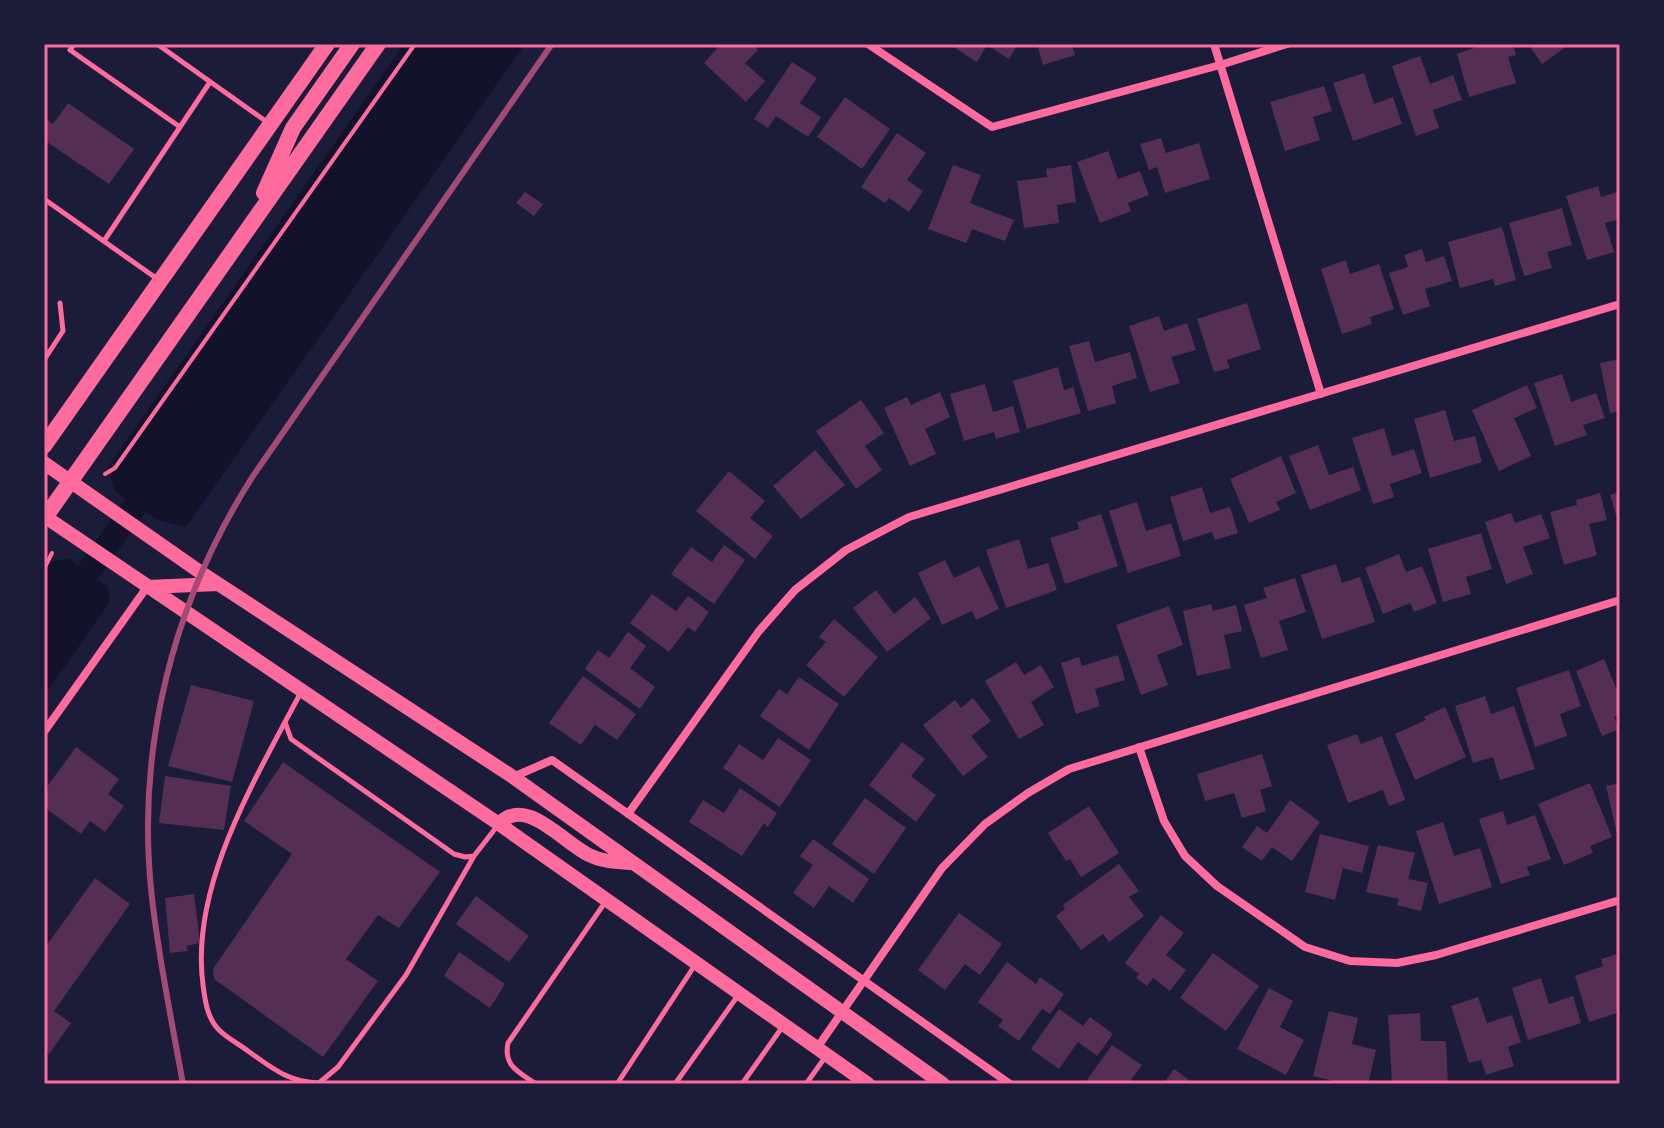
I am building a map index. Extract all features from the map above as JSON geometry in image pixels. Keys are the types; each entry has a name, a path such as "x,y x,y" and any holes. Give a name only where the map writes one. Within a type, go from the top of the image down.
{"main road":[{"path":"44,446 327,44"},
{"path":"247,230 293,128 352,44"},
{"path":"378,44 44,517 499,824 868,1084"},
{"path":"44,463 219,584 513,777 943,1084"},
{"path":"147,587 219,584"},
{"path":"499,824 506,816 529,814 589,855 609,862 632,863"}],"street":[{"path":"868,44 992,127 1287,44"},
{"path":"1214,44 1321,394"},
{"path":"628,814 759,631 795,590 846,550 909,517 1620,304"},
{"path":"44,732 147,587"},
{"path":"822,1052 841,1012 942,868 985,824 1069,769 1620,600"},
{"path":"1139,747 1164,821 1185,856 1217,886 1305,947 1350,961 1397,963 1436,955 1620,900"},
{"path":"513,777 552,760 1010,1084"}],"lane":[{"path":"74,44 70,50 180,127"},
{"path":"157,44 270,125"},
{"path":"104,241 210,82"},
{"path":"44,199 161,281"},
{"path":"44,360 63,331 60,303"},
{"path":"302,691 247,794 211,882 201,965 206,1007 217,1029 274,1069 298,1082 319,1083 338,1067 406,975 474,856 499,824"},
{"path":"285,722 291,739 454,854 474,856"},
{"path":"536,1084 509,1065 505,1054 508,1043 607,900"},
{"path":"617,1084 696,963"},
{"path":"675,1084 739,993"},
{"path":"742,1084 784,1025"},
{"path":"806,1084 822,1052"}],"path":[{"path":"105,474 115,468 415,44"},
{"path":"44,569 52,553"}],"shaded area":[{"path":"404,44 525,44 186,527 157,520 115,491 108,467"},
{"path":"69,559 108,587 109,603 44,696 44,562"}],"building":[{"path":"721,44 752,44 758,50 745,63 765,81 746,102 704,63"},
{"path":"953,44 1018,44 1009,59 987,45 977,62"},
{"path":"1037,44 1072,44 1075,55 1043,65"},
{"path":"1485,44 1513,44 1516,55 1508,57 1516,83 1469,97 1457,54"},
{"path":"1528,44 1570,44 1542,64"},
{"path":"1420,56 1430,84 1453,75 1462,100 1433,110 1439,128 1416,136 1392,66"},
{"path":"792,62 817,78 800,103 821,117 808,137 776,116 768,128 754,119"},
{"path":"1364,73 1374,104 1393,97 1402,124 1353,141 1333,83"},
{"path":"1324,86 1332,111 1313,117 1320,140 1285,151 1270,102"},
{"path":"845,97 890,129 862,169 817,137"},
{"path":"68,103 134,149 109,184 44,140 44,118 53,124"},
{"path":"897,133 926,153 907,180 923,191 909,212 889,198 885,203 861,187"},
{"path":"1161,138 1166,153 1199,143 1210,179 1165,193 1157,167 1149,170 1140,144"},
{"path":"1108,151 1118,179 1140,171 1149,195 1128,203 1131,211 1100,223 1077,162"},
{"path":"953,165 981,175 970,203 1014,220 1005,241 972,229 966,243 928,229"},
{"path":"1071,165 1076,202 1057,205 1059,223 1024,228 1017,181 1047,177 1046,169"},
{"path":"1598,186 1601,197 1620,191 1620,219 1605,223 1614,252 1587,260 1566,196"},
{"path":"525,192 543,204 534,216 516,203"},
{"path":"1562,208 1572,245 1547,252 1552,268 1524,276 1509,223"},
{"path":"1502,227 1516,280 1495,286 1493,279 1460,288 1448,242"},
{"path":"1422,249 1426,262 1444,256 1452,281 1425,289 1430,306 1403,315 1389,273 1408,267 1404,255"},
{"path":"1346,260 1350,274 1379,264 1394,309 1370,317 1372,324 1342,334 1321,269"},
{"path":"1247,303 1261,349 1227,360 1230,368 1214,372 1197,319"},
{"path":"1159,316 1164,331 1187,323 1196,350 1171,357 1180,383 1150,392 1129,326"},
{"path":"1089,341 1095,362 1130,352 1137,378 1112,386 1116,403 1088,411 1069,346"},
{"path":"1620,359 1620,411 1610,413 1600,363"},
{"path":"1058,367 1064,390 1073,387 1081,413 1027,429 1013,381"},
{"path":"1562,374 1571,402 1596,393 1605,418 1583,425 1587,435 1555,446 1534,383"},
{"path":"985,384 993,412 1013,406 1020,432 996,439 994,432 964,441 950,394"},
{"path":"1527,385 1537,408 1514,418 1531,456 1499,471 1472,410"},
{"path":"940,392 950,417 925,429 936,454 910,466 884,408 907,397 911,405"},
{"path":"861,400 884,433 865,446 882,470 856,489 816,431"},
{"path":"1445,410 1454,441 1475,436 1482,462 1430,478 1414,419"},
{"path":"1384,428 1392,456 1414,449 1422,473 1390,484 1394,497 1373,504 1352,438"},
{"path":"1318,445 1329,475 1353,467 1361,490 1310,510 1289,456"},
{"path":"815,450 845,485 801,519 773,486"},
{"path":"1281,456 1296,493 1276,502 1280,510 1249,523 1230,479"},
{"path":"729,471 765,501 750,518 773,536 755,559 696,511"},
{"path":"1202,487 1210,513 1230,507 1238,533 1215,540 1212,532 1183,541 1170,497"},
{"path":"1620,492 1620,525 1619,525 1610,495"},
{"path":"1600,493 1607,520 1589,524 1597,555 1564,565 1550,512 1577,505 1576,500"},
{"path":"1137,502 1146,531 1171,523 1181,556 1128,573 1109,511"},
{"path":"1511,513 1515,523 1541,514 1550,538 1523,547 1533,574 1506,584 1485,522"},
{"path":"1101,514 1118,566 1065,584 1050,538 1079,529 1077,522"},
{"path":"1481,533 1492,569 1466,577 1471,594 1443,602 1428,549"},
{"path":"1019,539 1028,569 1048,563 1057,590 1006,608 986,550"},
{"path":"724,545 745,560 714,604 671,574 691,547 712,562"},
{"path":"1399,554 1406,572 1422,566 1437,603 1414,612 1410,603 1383,614 1365,568"},
{"path":"945,560 954,578 979,566 999,609 976,620 972,611 942,625 918,573"},
{"path":"1336,564 1342,583 1360,577 1375,622 1322,639 1301,575"},
{"path":"1295,578 1306,612 1279,621 1288,650 1261,658 1244,605 1267,598 1263,588"},
{"path":"876,590 894,614 915,597 931,618 887,652 853,608"},
{"path":"652,594 676,611 688,596 709,612 695,632 688,627 669,652 630,623"},
{"path":"1211,604 1213,611 1236,605 1242,631 1224,635 1231,668 1197,676 1183,611"},
{"path":"1169,606 1183,645 1157,655 1168,685 1141,695 1116,625"},
{"path":"834,619 878,657 844,697 806,665 826,642 819,637"},
{"path":"628,632 646,646 630,668 655,687 640,709 585,669 598,650 609,658"},
{"path":"1118,655 1125,680 1095,689 1100,706 1076,714 1061,663 1079,657 1082,666"},
{"path":"1604,659 1616,688 1620,687 1620,715 1614,717 1619,729 1602,736 1576,671"},
{"path":"1016,662 1024,675 1041,665 1054,687 1031,702 1044,725 1019,739 985,681"},
{"path":"1569,670 1581,706 1560,714 1567,736 1535,747 1516,688"},
{"path":"583,676 636,714 617,740 595,725 581,745 549,723"},
{"path":"799,677 839,704 809,750 760,716 779,689 787,694"},
{"path":"191,685 254,701 232,782 168,766"},
{"path":"1485,696 1491,714 1514,706 1535,769 1500,780 1493,757 1473,763 1455,706"},
{"path":"973,698 991,721 971,736 988,757 963,776 923,725 955,700 961,708"},
{"path":"1445,707 1466,757 1415,780 1395,734 1426,720 1424,717"},
{"path":"1357,734 1361,744 1382,736 1405,800 1389,806 1383,790 1348,803 1327,745"},
{"path":"778,738 811,760 780,807 723,768 739,744 763,760"},
{"path":"902,742 925,759 911,776 936,795 916,822 869,785"},
{"path":"76,747 119,779 108,794 124,806 105,832 90,821 81,834 44,807 44,791"},
{"path":"1262,754 1272,786 1260,790 1266,811 1242,818 1234,793 1205,801 1197,774"},
{"path":"283,762 440,872 399,928 378,915 346,959 378,981 323,1057 214,979 213,969 292,854 244,821"},
{"path":"165,776 231,786 224,830 159,823"},
{"path":"1590,783 1612,837 1590,846 1593,853 1564,865 1538,804"},
{"path":"1620,783 1620,843 1619,843 1606,786"},
{"path":"740,788 777,813 768,827 764,823 742,856 689,822 703,800 724,813"},
{"path":"865,798 906,828 874,874 832,844"},
{"path":"1290,800 1320,822 1292,861 1272,847 1262,861 1242,847 1257,826 1267,833"},
{"path":"1089,806 1119,853 1081,877 1070,859 1066,861 1048,833"},
{"path":"1503,811 1507,825 1535,815 1551,859 1527,867 1530,875 1501,884 1479,819"},
{"path":"1443,822 1454,856 1480,848 1492,887 1439,904 1416,831"},
{"path":"1320,834 1369,846 1362,873 1343,868 1335,900 1305,892"},
{"path":"813,839 869,879 853,903 829,886 814,908 793,893 813,865 800,856"},
{"path":"1378,845 1415,853 1408,879 1428,883 1421,911 1397,905 1399,899 1366,892"},
{"path":"1119,864 1139,891 1129,897 1144,916 1109,942 1103,934 1081,950 1056,916 1065,909 1063,905"},
{"path":"95,878 130,904 54,1011 71,1023 49,1054 44,1051 44,949"},
{"path":"194,894 200,943 186,946 188,951 170,953 165,898"},
{"path":"476,896 529,936 509,962 456,924"},
{"path":"959,913 1002,944 980,975 965,964 945,990 918,970"},
{"path":"1161,915 1184,933 1166,955 1186,970 1170,991 1153,978 1147,986 1136,978 1139,974 1125,963"},
{"path":"459,952 505,984 490,1008 444,976"},
{"path":"1213,953 1259,986 1226,1031 1180,998"},
{"path":"1620,953 1620,1012 1589,1022 1575,976 1603,966 1601,959"},
{"path":"1007,962 1036,984 1040,977 1064,994 1050,1014 1042,1009 1019,1041 998,1026 1003,1020 978,1002"},
{"path":"1541,978 1549,1004 1573,996 1581,1023 1528,1040 1512,988"},
{"path":"1269,988 1293,1001 1280,1027 1304,1040 1286,1075 1237,1049"},
{"path":"1478,997 1487,1023 1512,1015 1521,1042 1508,1047 1514,1066 1486,1075 1481,1060 1469,1063 1451,1006"},
{"path":"1059,1009 1083,1026 1090,1017 1113,1034 1097,1056 1078,1042 1059,1069 1031,1049"},
{"path":"1329,1011 1358,1018 1352,1044 1376,1050 1368,1084 1346,1084 1313,1076"},
{"path":"1420,1013 1421,1041 1446,1041 1448,1084 1392,1084 1388,1015"},
{"path":"1112,1045 1142,1065 1128,1084 1084,1084"},
{"path":"1174,1069 1189,1080 1186,1084 1163,1084"}],"waterway":[{"path":"44,634 155,478"}],"railway":[{"path":"183,1084 158,945 148,843 149,787 155,732 181,625 225,524 253,476 552,44"}]}
